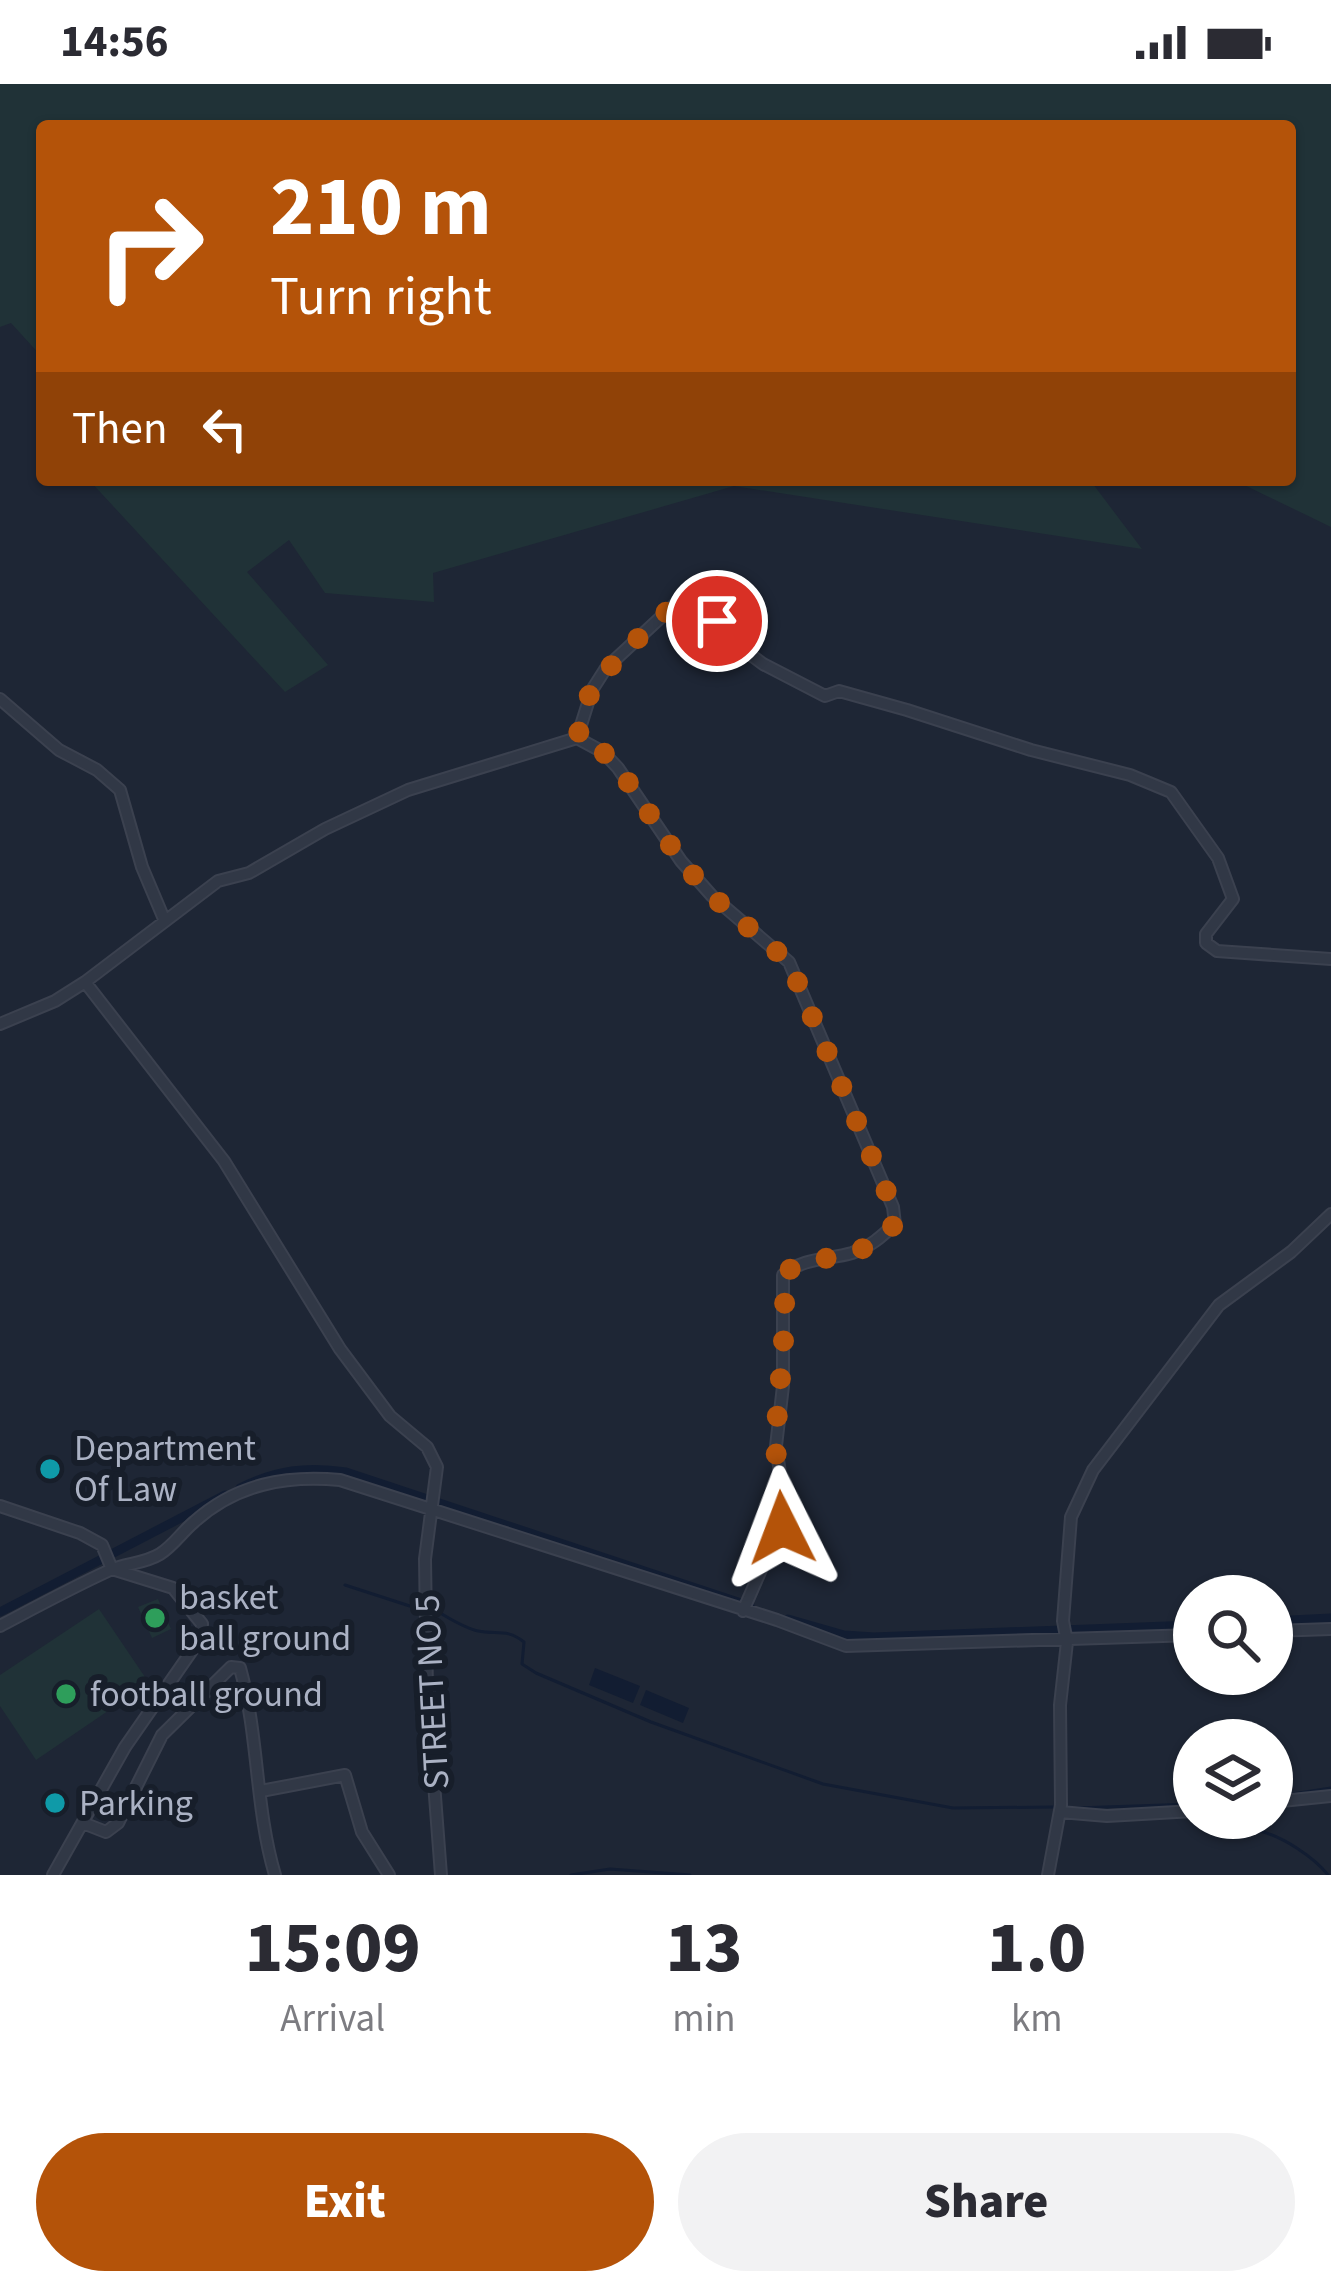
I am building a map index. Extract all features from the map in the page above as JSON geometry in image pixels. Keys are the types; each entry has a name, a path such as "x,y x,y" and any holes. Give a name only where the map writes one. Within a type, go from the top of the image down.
{"street":[{"path":"577,738 592,690 606,668 646,635 672,605 694,591 704,595 728,638 763,664 824,696 839,691 891,705 1031,750 1130,775 1171,792 1218,858 1232,892 1232,899 1206,934 1206,943 1217,951 1331,959"},
{"path":"0,699 59,750 97,770 120,790 142,867 164,919"},
{"path":"0,1024 55,1001 85,982 218,881 249,873 325,829 408,790 577,738 603,752 712,896 789,962 893,1207 895,1224 874,1243 850,1254 794,1265 783,1274 783,1386 776,1446 786,1513 746,1604"},
{"name":"STREET NO 5","path":"85,982 224,1161 352,1366 390,1416 427,1447 437,1467 424,1559 427,1690 441,1875"},
{"path":"1048,1875 1060,1808 1060,1705 1072,1517 1093,1470 1219,1305 1291,1252 1331,1214"},
{"path":"0,1626 108,1560 145,1562 165,1552 197,1519 272,1480 340,1480 746,1604 845,1646 1173,1636"},
{"path":"0,1506 80,1533 108,1560 173,1588 197,1614 202,1633 125,1747 52,1875"},
{"path":"1293,1630 1331,1629"},
{"path":"83,1823 106,1832 118,1822 162,1735 231,1667 240,1668 275,1875"},
{"path":"261,1791 345,1774 362,1832 389,1875"},
{"path":"1293,1800 1331,1796"},
{"path":"1060,1808 1107,1816 1173,1812"}],"shaded area":[{"path":"0,84 1331,84 1331,527 1246,486 1296,486 1296,120 36,120 36,350 11,323 0,327"},
{"path":"95,486 734,486 433,573 434,602 325,593 289,540 247,572 328,665 285,692"},
{"path":"734,486 1095,486 1142,549"},
{"name":"basket ball ground","path":"158,1599 171,1629 152,1638 138,1607"},
{"name":"football ground","path":"99,1609 149,1683 36,1760 0,1706 0,1675"}],"water":[{"path":"595,1668 640,1686 633,1703 589,1685"},
{"path":"646,1690 689,1708 683,1723 640,1705"}],"waterway":[{"path":"240,1488 292,1471 346,1472 750,1606"},
{"path":"0,1612 225,1495"},
{"path":"345,1585 419,1609"},
{"path":"433,1609 472,1629 518,1638 524,1642 522,1664 536,1673 651,1722 823,1784 953,1808 1054,1807"},
{"path":"1293,1620 1331,1618"},
{"path":"788,1619 844,1635 874,1637 1173,1626"},
{"path":"1293,1794 1331,1788"},
{"path":"1076,1808 1173,1805"},
{"path":"1280,1839 1328,1875"},
{"path":"571,1875 610,1869 690,1875"}],"place":[{"name":"Department Of Law","path":"50,1469"},
{"name":"basket ball ground","path":"155,1618"},
{"name":"football ground","path":"66,1694"},
{"name":"Parking","path":"55,1803"}],"route":[{"path":"717,621 704,595 694,591 672,605 646,635 606,668 592,690 577,738 618,767 681,861 712,896 789,962 893,1207 895,1224 874,1243 850,1254 794,1265 783,1274 783,1386 776,1446 786,1513 782,1528"}]}
